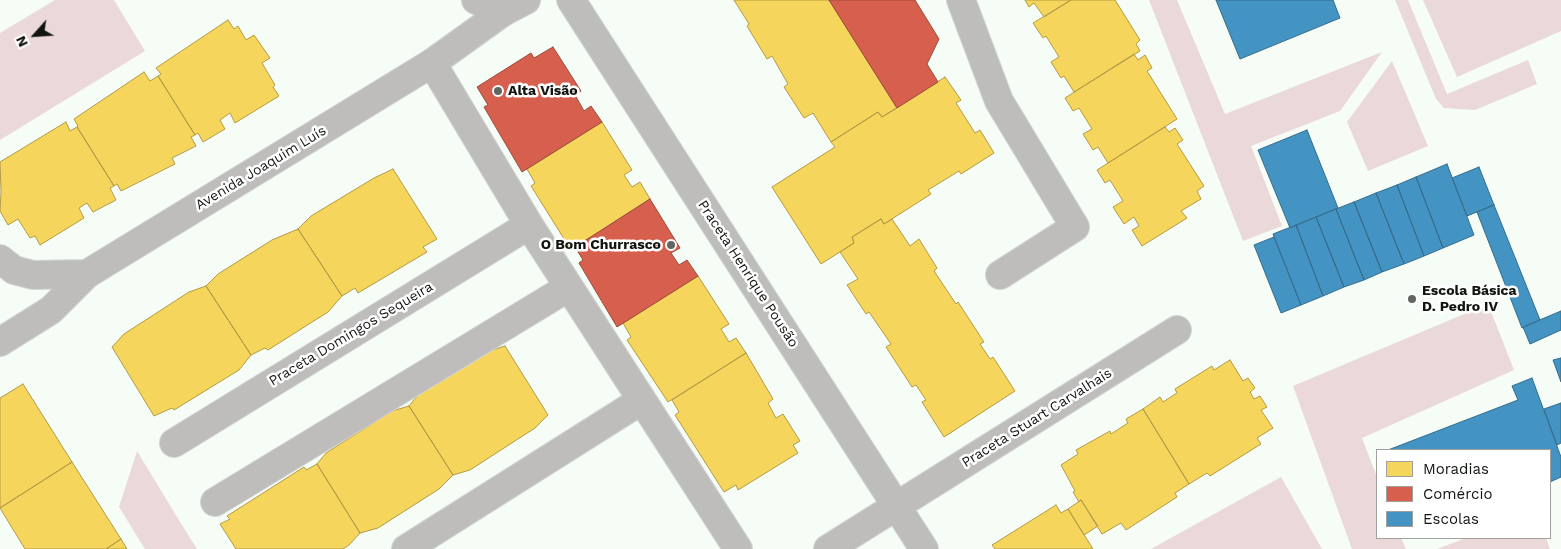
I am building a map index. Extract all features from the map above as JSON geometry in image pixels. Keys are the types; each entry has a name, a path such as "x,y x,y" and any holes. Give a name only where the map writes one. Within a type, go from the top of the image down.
{"street":[{"path":"476,0 514,6"},
{"name":"Praceta Henrique Pousão","path":"572,0 924,549"},
{"path":"961,0 999,101 1075,227 1000,276"},
{"name":"Avenida Joaquim Luís","path":"0,342 51,310 87,274 432,63 514,6"},
{"path":"432,63 529,225 738,549"},
{"name":"Praceta Domingos Sequeira","path":"174,442 529,225"},
{"path":"0,259 14,270 33,275 87,274"},
{"path":"215,502 569,287"},
{"name":"Praceta Stuart Carvalhais","path":"828,549 1177,330"},
{"path":"412,545 642,400"}],"shaded area":[{"path":"55,0 114,0 145,51 0,140 0,33"},
{"path":"1149,0 1177,0 1225,114 1382,52 1340,111 1251,146 1282,226 1243,241"},
{"path":"1395,0 1408,0 1447,94 1528,60 1537,84 1475,110 1444,108 1436,99"},
{"path":"1423,0 1561,0 1561,31 1457,77"},
{"path":"1392,61 1428,146 1368,171 1347,122"},
{"path":"1488,304 1514,370 1362,438 1376,474 1376,539 1401,539 1406,549 1352,549 1293,386"},
{"path":"137,451 197,549 145,549 119,507"},
{"path":"1281,477 1322,549 1151,549"},
{"path":"1463,539 1546,539 1550,549 1437,549"}],"building: Moradias":[{"path":"734,0 829,0 897,108 882,117 878,112 831,142 813,113 804,118 784,87 788,84 772,56 767,59"},
{"path":"1025,0 1071,0 1044,17 1034,3 1029,7"},
{"path":"1071,0 1115,0 1140,40 1136,44 1140,51 1074,92 1064,76 1061,78 1051,62 1059,57 1046,36 1043,38 1033,23"},
{"path":"228,20 234,29 238,26 246,40 254,35 270,58 262,63 279,96 235,123 230,113 220,120 225,129 203,142 198,133 195,135 158,76 161,74 156,68"},
{"path":"1134,54 1138,60 1145,55 1152,68 1147,71 1177,119 1108,163 1098,147 1093,150 1083,134 1092,129 1079,108 1073,111 1065,98"},
{"path":"144,72 150,81 158,76 195,135 191,137 196,146 172,158 175,164 121,191 117,184 114,186 77,127 74,119"},
{"path":"945,77 961,100 956,103 975,133 980,130 994,153 961,174 959,171 928,190 931,194 884,224 881,219 852,237 854,243 821,264 772,187 835,147 831,142 878,112 882,117"},
{"path":"66,122 70,131 77,127 114,186 110,188 116,200 93,212 87,203 79,208 84,218 40,245 35,236 30,238 18,219 8,225 0,211 0,162"},
{"path":"602,122 632,170 624,175 632,187 640,182 650,199 571,250 531,186 535,183 527,169"},
{"path":"1165,127 1169,132 1175,128 1183,140 1177,144 1204,186 1197,191 1201,199 1181,211 1187,218 1142,246 1132,230 1139,226 1134,217 1124,224 1113,207 1123,201 1110,180 1105,183 1097,170"},
{"path":"393,169 437,239 423,247 427,252 358,293 355,288 342,296 298,229 311,216 374,178"},
{"path":"881,219 884,224 892,219 910,246 919,239 937,268 934,271 956,304 958,302 984,342 980,344 990,359 993,357 1015,391 944,437 922,402 926,400 916,385 912,387 886,347 891,344 869,312 866,314 847,285 858,279 840,252 854,243 852,237"},
{"path":"298,229 342,296 328,312 268,350 265,348 251,355 206,286 218,274 272,240"},
{"path":"698,276 729,324 721,329 729,342 736,338 746,353 668,402 627,340 631,337 623,323"},
{"path":"206,286 251,355 239,370 174,410 172,408 154,416 112,347 124,334 189,292"},
{"path":"505,346 548,415 535,428 470,470 453,475 409,406 418,395 486,352"},
{"path":"746,353 773,399 768,403 776,418 783,414 800,441 793,445 798,453 738,490 736,485 724,492 675,415 679,412 672,400"},
{"path":"1230,360 1243,381 1248,378 1255,388 1250,392 1254,399 1260,396 1267,407 1261,410 1273,428 1257,438 1261,444 1210,476 1207,473 1189,484 1143,409 1160,397 1163,402 1177,393 1175,389 1212,366 1214,370"},
{"path":"23,384 72,462 0,508 0,398"},
{"path":"409,406 453,475 439,489 378,528 360,533 317,464 326,453 392,411"},
{"path":"1143,409 1189,484 1175,493 1177,497 1126,530 1121,523 1102,534 1081,500 1079,502 1073,492 1075,491 1061,465 1078,454 1076,450 1110,431 1111,434 1128,423 1126,419"},
{"path":"72,462 121,539 106,549 25,549 0,508"},
{"path":"317,464 360,533 349,545 343,549 236,549 220,524 230,519 227,516 304,467 306,470"},
{"path":"1081,500 1098,526 1084,535 1068,509"},
{"path":"1056,505 1061,513 1068,509 1093,549 995,549 992,545"},
{"path":"121,539 127,549 106,549"}],"building: Comércio":[{"path":"829,0 915,0 939,39 927,64 938,82 897,108"},
{"path":"553,47 581,91 575,95 584,111 591,106 602,122 522,172 484,107 488,105 477,87 531,53 534,58"},
{"path":"650,199 680,248 671,253 679,265 687,260 698,276 617,327 579,263 583,260 575,247"}],"building: Escolas":[{"path":"1216,0 1333,0 1340,18 1240,59"},
{"path":"1307,130 1338,208 1290,228 1258,150"},
{"path":"1447,164 1474,235 1443,248 1416,177"},
{"path":"1479,167 1494,205 1467,216 1452,178"},
{"path":"1416,177 1443,248 1424,256 1397,185"},
{"path":"1397,185 1424,256 1404,264 1376,193"},
{"path":"1376,193 1404,264 1382,272 1354,202"},
{"path":"1354,202 1382,272 1364,280 1336,209"},
{"path":"1494,205 1540,320 1522,328 1477,212"},
{"path":"1336,209 1364,280 1344,287 1316,217"},
{"path":"1316,217 1344,287 1323,296 1296,225"},
{"path":"1296,225 1323,296 1301,305 1273,234"},
{"path":"1274,237 1301,305 1281,313 1254,245"},
{"path":"1561,311 1561,330 1530,344 1523,327"},
{"path":"1561,358 1561,382 1553,360"},
{"path":"1532,378 1561,457 1561,477 1551,482 1551,449 1391,449 1518,400 1512,386"},
{"path":"1561,403 1561,443 1557,445 1544,409"}],"place":[{"name":"Alta Visão","path":"498,91"},
{"name":"O Bom Churrasco","path":"671,245"},
{"name":"Escola Básica D. Pedro IV","path":"1412,299"}]}
